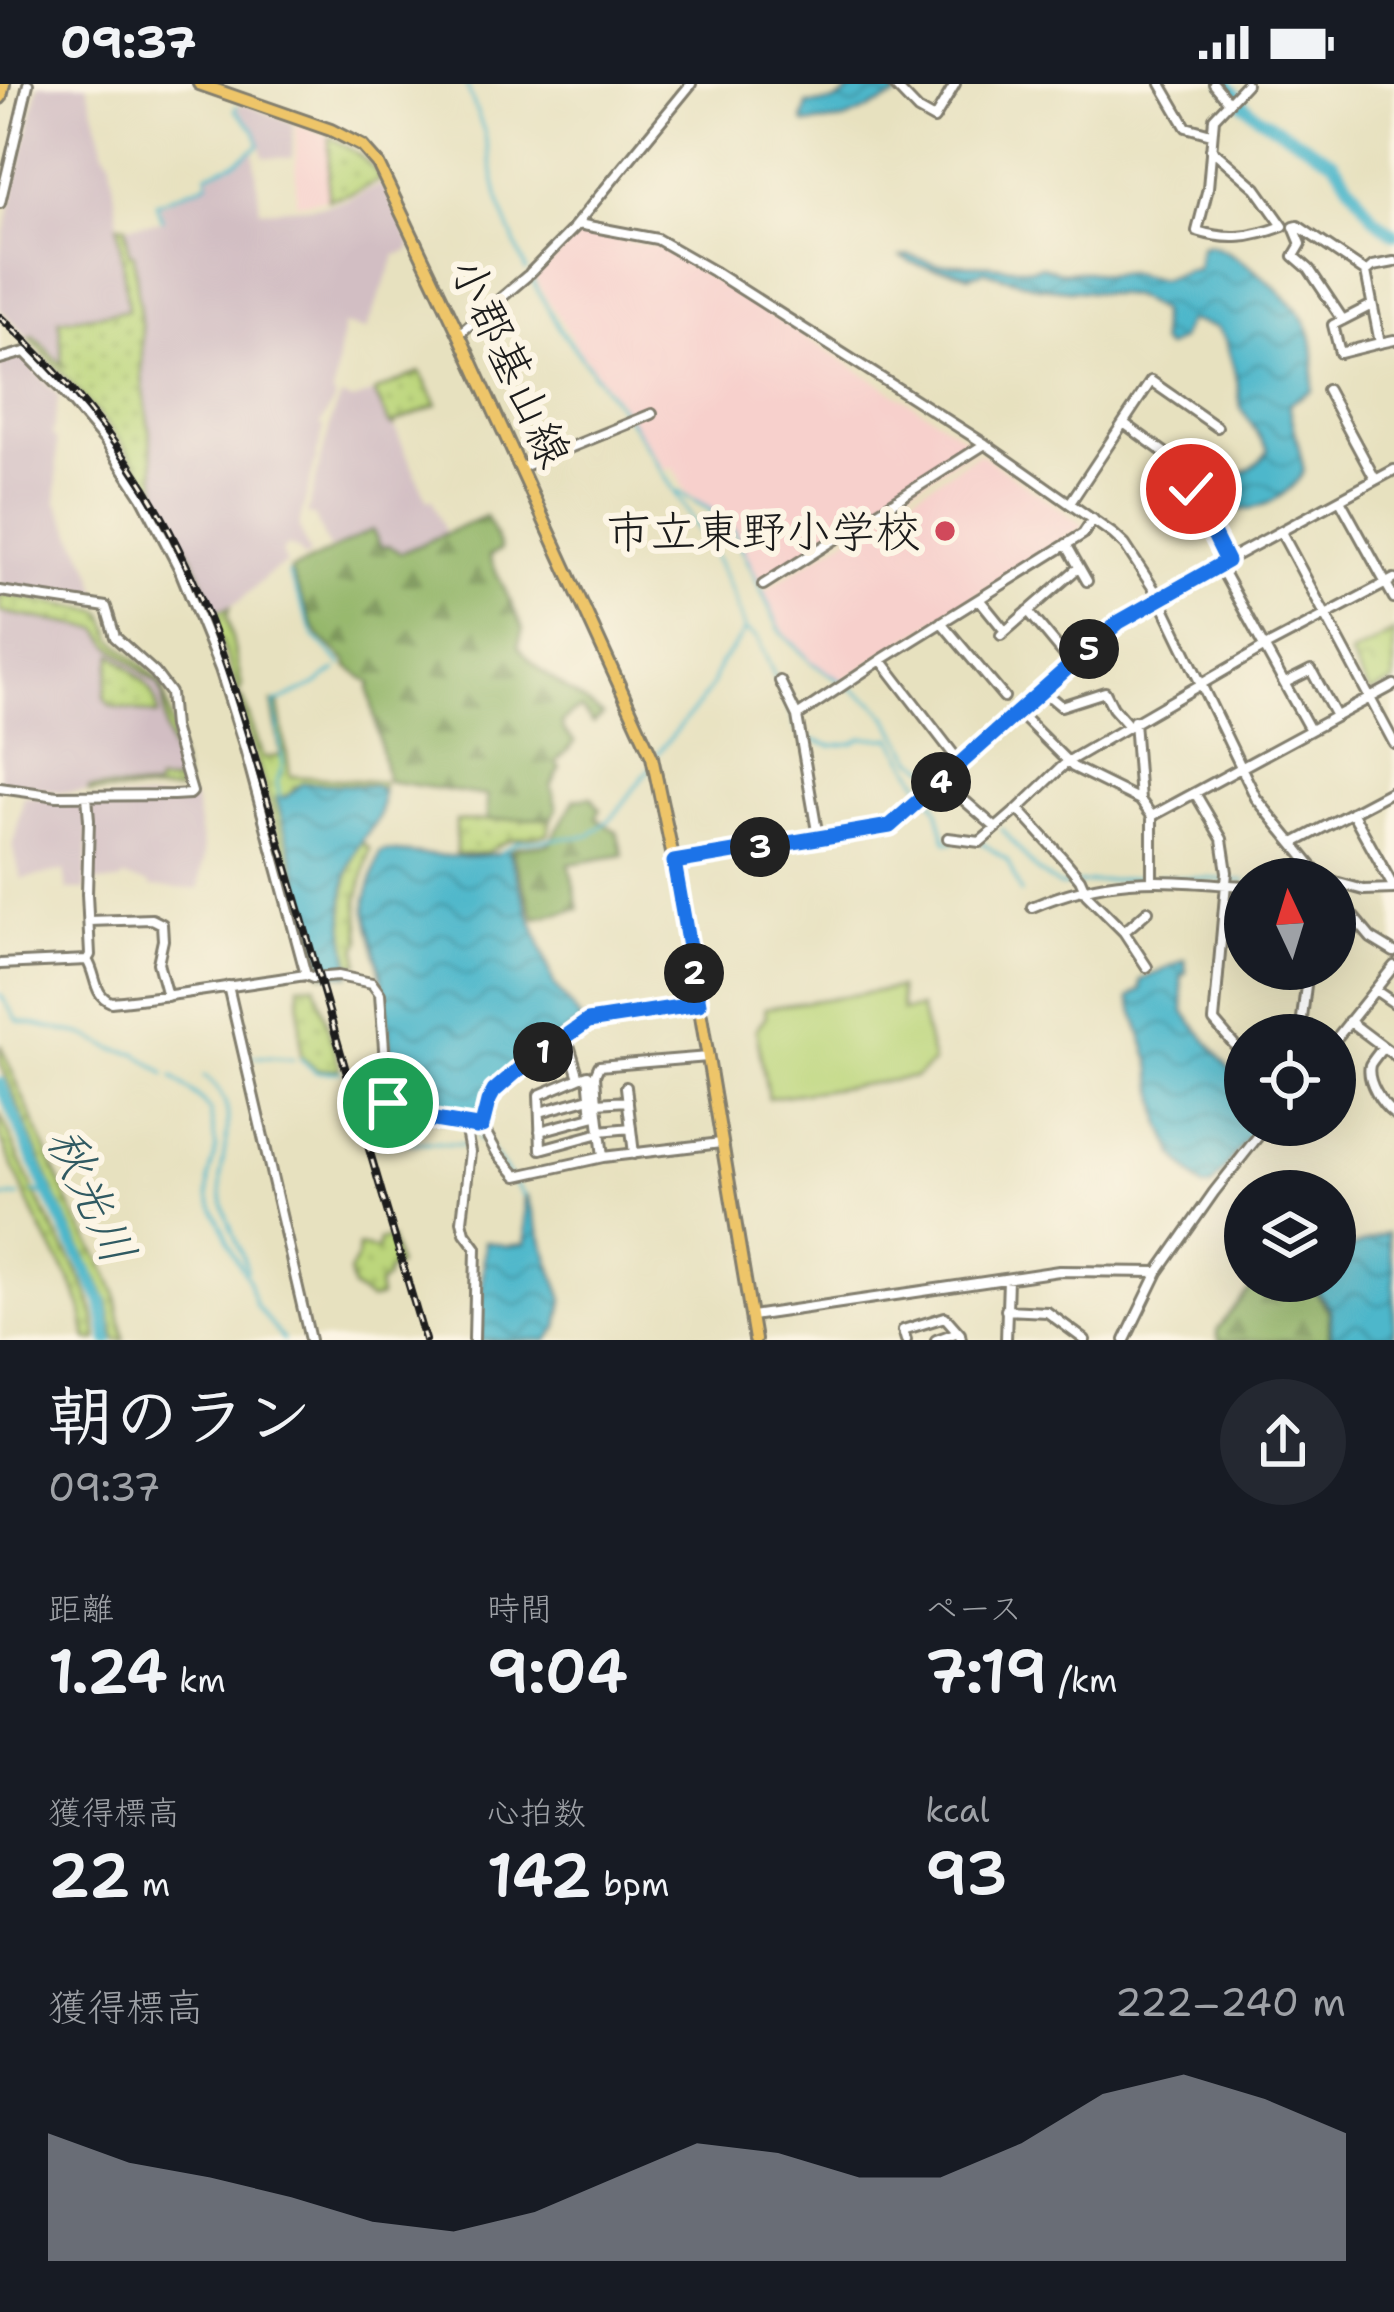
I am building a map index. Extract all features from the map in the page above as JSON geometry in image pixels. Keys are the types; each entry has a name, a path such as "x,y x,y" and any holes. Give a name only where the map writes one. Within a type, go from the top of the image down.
{"highway":[{"path":"0,97 3,84"}],"main road":[{"name":"小郡基山線","path":"199,84 331,130 351,139 378,164 653,762 755,1340"}],"street":[{"path":"0,203 28,84"},
{"path":"568,235 691,84"},
{"path":"893,84 934,119 955,84"},
{"path":"1161,84 1186,127 1211,134"},
{"path":"1214,84 1228,101"},
{"path":"1245,85 1214,118 1208,188 1197,231 1238,239 1298,226 1366,272 1380,343"},
{"path":"1211,149 1256,188 1282,226"},
{"path":"459,334 578,224 657,239 713,272 985,444 1125,545 1159,597 1256,797 1306,858"},
{"path":"1294,227 1301,244 1294,256 1309,269 1343,320"},
{"path":"1366,272 1394,262"},
{"path":"1372,305 1333,326 1340,353 1394,340"},
{"path":"0,359 25,352 61,388 106,442 179,568 220,669 306,975"},
{"path":"1070,503 1150,381 1217,428"},
{"path":"1327,390 1375,479"},
{"path":"520,468 652,414"},
{"path":"1125,424 1177,465 1264,647 1310,730"},
{"path":"763,586 985,444"},
{"path":"674,862 890,826 1119,622 1394,470"},
{"path":"1340,499 1390,581 1394,598"},
{"path":"797,716 1083,534 1094,519"},
{"path":"1281,532 1394,743"},
{"path":"1066,544 1087,581"},
{"path":"979,599 1003,633 1079,567"},
{"path":"948,838 980,842 1067,762 1264,647 1390,581"},
{"path":"0,591 106,607 115,637 170,693 173,727 190,794 57,796 0,788"},
{"path":"1028,611 1072,664"},
{"path":"941,622 1004,697"},
{"path":"880,660 961,764"},
{"path":"1286,683 1311,670 1336,716"},
{"path":"781,681 797,716 818,837"},
{"path":"1152,815 1394,685"},
{"path":"1043,691 1060,706 1105,692 1113,708 1131,723 1140,800"},
{"path":"1019,713 1067,762 1140,800 1152,815 1153,880"},
{"path":"942,781 996,828"},
{"path":"1294,843 1394,790"},
{"path":"1196,793 1222,839 1224,858"},
{"path":"87,796 88,961 105,1000 167,996 306,975 372,983 377,987 391,1108 398,1114 482,1126"},
{"path":"1018,809 1124,932 1147,967"},
{"path":"1352,812 1394,889 1356,888"},
{"path":"1032,908 1082,888 1126,880 1224,884"},
{"path":"1124,932 1148,911"},
{"path":"1224,916 1214,1021 1224,1033"},
{"path":"89,921 152,919 162,924 158,963 167,996"},
{"path":"1356,920 1371,938 1394,952"},
{"path":"0,964 88,961"},
{"path":"1356,1014 1394,966"},
{"path":"228,986 310,1340"},
{"path":"1375,990 1394,1003"},
{"path":"699,1004 588,1021 494,1091 482,1126 517,1176 603,1157 721,1143"},
{"path":"1356,1027 1394,1055"},
{"path":"566,1035 579,1078"},
{"path":"1383,1047 1369,1069 1381,1103 1394,1114"},
{"path":"540,1131 592,1117 599,1066 708,1057"},
{"path":"603,1157 600,1132 588,1075 539,1095 541,1149 600,1132 631,1128"},
{"path":"626,1087 634,1154"},
{"path":"540,1112 628,1101"},
{"path":"465,1126 470,1152 462,1221 477,1253 474,1340"},
{"path":"1125,1340 1158,1272 1251,1146"},
{"path":"752,1316 1059,1271 1158,1272"},
{"path":"1006,1340 1008,1279"},
{"path":"1006,1310 1048,1312 1084,1340"},
{"path":"906,1340 903,1330 945,1317 959,1336 936,1340"}],"shaded area":[{"path":"39,84 87,84 103,149 111,161 128,311 65,377 0,309 0,252"},
{"path":"241,103 293,123 292,158 264,157 256,129 238,110"},
{"path":"296,123 329,137 328,199 296,203"},
{"path":"254,151 260,210 321,206 382,184 411,244 409,251 396,255 366,330 343,325 336,398 320,425 324,427 300,521 310,555 303,558 299,550 283,549 287,563 216,614 158,494 126,226 164,221 159,205 209,184 208,176"},
{"path":"582,232 661,248 940,421 975,448 760,584 737,533 726,519 685,492 674,467 665,470 534,278"},
{"path":"23,357 59,396 52,435 57,441 57,502 93,572 97,601 0,586 0,363"},
{"path":"374,392 446,534 401,553 381,548 371,531 329,549 315,517 307,514 332,418 341,397 352,401"},
{"path":"979,453 1085,526 842,681 814,663 782,629 763,591"},
{"path":"0,594 100,611 113,639 162,683 183,791 59,792 0,782"},
{"path":"24,796 85,800 86,890 67,890 64,871 21,879 13,847"},
{"path":"192,798 204,854 199,889 151,887 124,878 89,882 90,800"}],"green space":[{"path":"329,137 358,154 381,179 328,199"},
{"path":"118,225 126,226 129,253 134,254 142,378 158,494 216,613 230,607 227,615 242,686 239,695 203,593 156,495 116,436 30,338 34,336 63,366 59,320 128,310"},
{"path":"420,372 437,405 390,425 374,392"},
{"path":"486,516 500,547 489,556 523,629 518,646 546,674 603,715 593,723 581,709 562,723 575,742 556,762 560,768 551,786 557,809 551,818 487,820 487,796 387,781 371,683 348,667 313,627 290,570 372,530 381,547 401,553"},
{"path":"0,594 104,614 113,639 162,683 183,791 89,792 89,788 155,789 157,783 175,783 180,777 166,732 159,685 110,645 99,629 0,612"},
{"path":"1394,632 1394,682 1370,693 1350,655"},
{"path":"113,654 149,688 158,715 111,706 104,697"},
{"path":"243,699 263,758 281,756 272,702 279,704 290,776 383,782 382,790 294,788 290,795 276,798 326,974 321,974 239,701"},
{"path":"591,797 600,809 596,818 617,832 623,855 569,864 579,909 535,918 511,850 549,844 575,799"},
{"path":"551,818 548,834 508,840 485,853 456,855 456,821"},
{"path":"361,841 370,849 358,900 359,962 351,968 344,903 349,871"},
{"path":"315,984 340,1069 317,1070 301,1057 299,985"},
{"path":"899,988 902,1011 920,1008 933,1063 916,1077 768,1098 756,1029 766,1016 765,1008"},
{"path":"0,1044 74,1215 115,1291 124,1340 115,1340 108,1302 56,1197 0,1062"},
{"path":"0,1113 37,1197 86,1289 97,1340 87,1340 72,1283 39,1226 0,1137"},
{"path":"391,1238 398,1266 378,1285 380,1297 370,1300 353,1288 349,1272 358,1246 377,1250 379,1240"},
{"path":"1239,1302 1322,1302 1329,1312 1329,1340 1219,1340 1217,1330"}],"water":[{"path":"855,84 887,84 897,96 845,120 803,121 807,104 834,102"},
{"path":"1206,244 1232,255 1277,289 1300,314 1312,340 1312,390 1289,404 1304,471 1285,493 1257,507 1230,507 1210,487 1251,468 1268,450 1241,408 1226,341 1217,328 1188,320 1180,339 1166,348 1160,343 1160,311 1132,296 1039,287 984,271 969,276 901,257 937,264 1042,266 1104,275 1126,272 1161,280 1197,269 1200,247"},
{"path":"303,783 382,790 380,813 358,847 345,884 349,975 326,974 276,798"},
{"path":"384,851 462,857 508,851 553,982 581,1021 495,1084 485,1095 476,1121 420,1115 394,1098 385,992 366,911"},
{"path":"1185,960 1186,973 1181,977 1184,1012 1224,1062 1224,1146 1241,1146 1211,1187 1203,1188 1176,1157 1162,1125 1150,1060 1129,998 1141,990 1141,980"},
{"path":"527,1196 563,1300 558,1328 547,1340 479,1340 485,1241 526,1244"},
{"path":"1387,1233 1394,1272 1394,1340 1331,1340 1331,1310 1325,1302 1356,1302 1356,1246"}],"waterway":[{"path":"466,84 484,131 500,205 526,270"},
{"path":"1226,84 1261,118 1333,161 1373,217 1394,234"},
{"path":"162,220 156,203 208,183 207,174 260,145 255,130 235,110 237,106"},
{"path":"531,278 559,328 633,425 715,557 745,630 758,639 777,682"},
{"path":"678,492 709,509 734,531 780,630 811,662 874,703 914,759 940,776"},
{"path":"288,573 314,636 342,665"},
{"path":"657,754 698,705 744,631"},
{"path":"280,798 277,782 283,764 275,703 336,670"},
{"path":"781,691 797,731"},
{"path":"804,737 831,746 862,738 892,738 924,790"},
{"path":"501,856 517,842 589,836 613,817 650,768"},
{"path":"930,797 946,842 954,842"},
{"path":"1002,829 1036,870 1059,886 1147,876"},
{"path":"982,843 1007,860 1021,893"},
{"path":"1157,876 1224,880"},
{"path":"0,994 18,1021 84,1035 136,1053 165,1074"},
{"path":"249,1056 293,1059"},
{"path":"300,1058 316,1072 340,1072"},
{"path":"352,1072 380,1072"},
{"path":"204,1076 224,1101 228,1129 221,1190 247,1270"},
{"path":"173,1077 210,1111 216,1148 208,1196 248,1278 255,1304 283,1340"},
{"name":"秋光川","path":"0,1083 102,1302 108,1340"},
{"path":"402,1124 402,1138"},
{"path":"477,1137 524,1196"},
{"path":"374,1144 464,1145"},
{"path":"34,1191 50,1197"},
{"path":"0,1198 19,1196"}],"railway":[{"path":"0,317 46,361 127,461 161,515 205,607 254,754 425,1340"}],"place":[{"name":"市立東野小学校","path":"945,531"}],"route":[{"path":"388,1103 398,1114 482,1126 494,1091 588,1021 699,1004 674,862 890,826 1119,622 1227,561 1191,489"}]}
